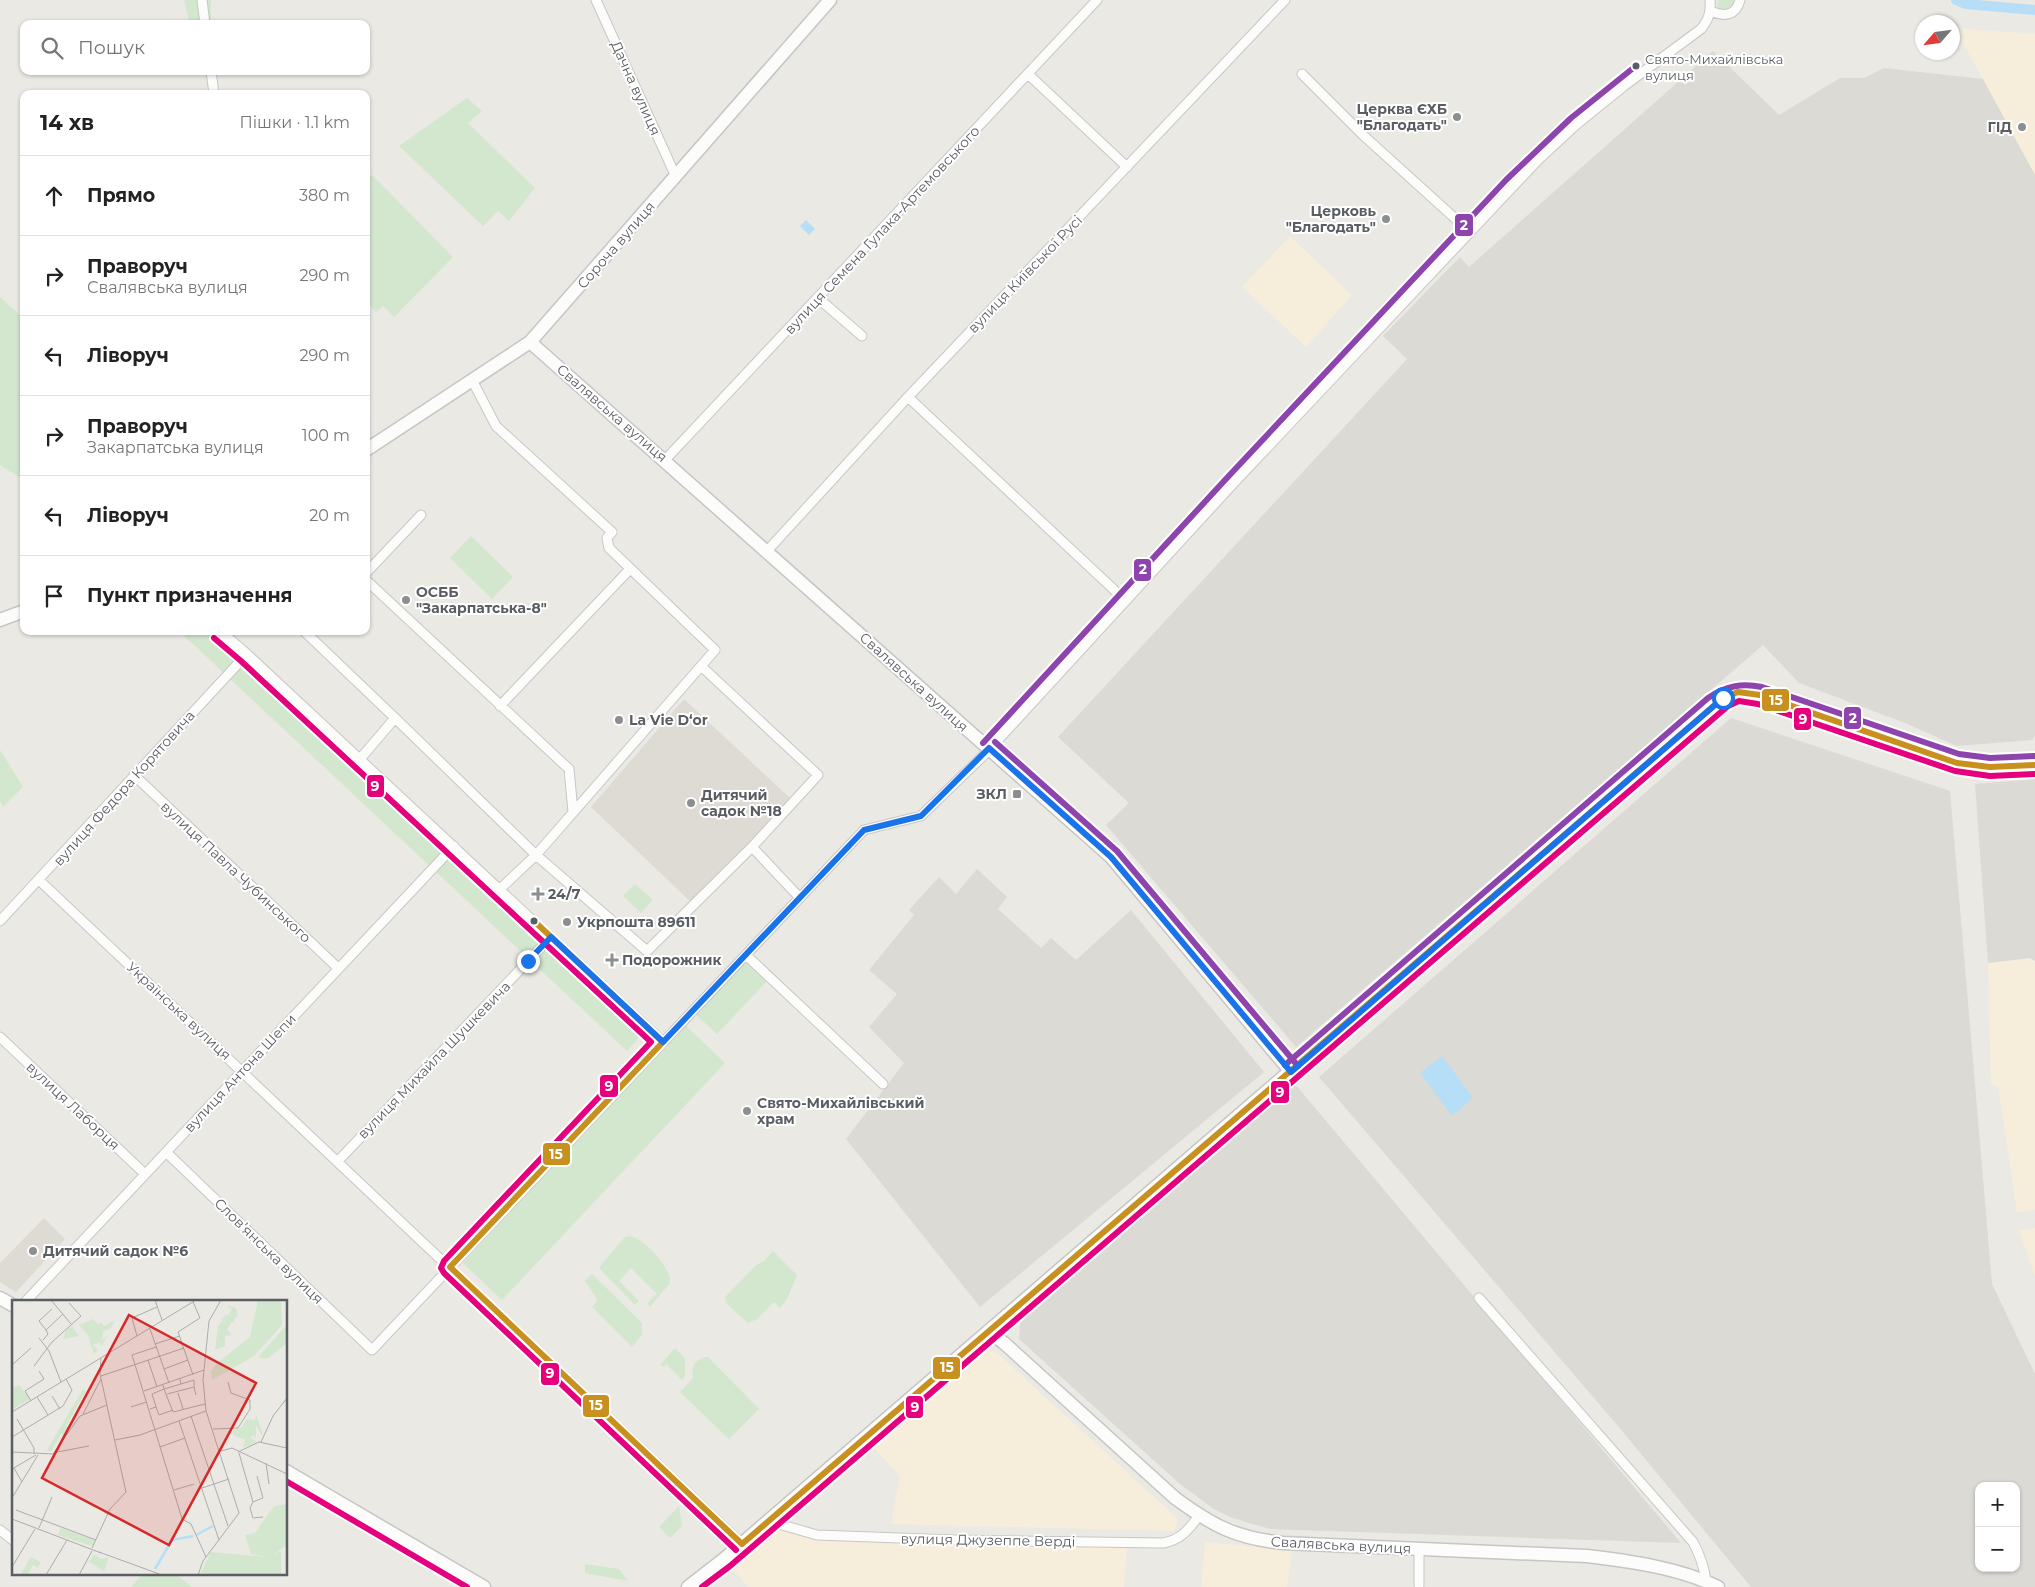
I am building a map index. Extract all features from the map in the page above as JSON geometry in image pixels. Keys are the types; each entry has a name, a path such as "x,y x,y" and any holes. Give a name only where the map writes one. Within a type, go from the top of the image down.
{"street":[{"path":"202,0 204,20"},
{"name":"Дачна вулиця","path":"596,0 676,177"},
{"name":"Сороча вулиця","path":"370,447 530,342 830,0"},
{"name":"вулиця Семена Гулака-Артемовського","path":"665,460 1029,75 1097,0"},
{"name":"вулиця Київської Русі","path":"767,551 908,397 1285,0"},
{"path":"742,1544 450,1267 864,830 921,816 989,748 1470,232 1559,140 1624,86 1701,29 1711,12 1710,0"},
{"path":"1711,12 1722,15 1731,13 1738,7 1740,0"},
{"path":"1302,74 1364,136 1470,232"},
{"path":"212,75 213,90"},
{"path":"1029,75 1126,167"},
{"path":"818,298 862,336"},
{"name":"Свалявська вулиця","path":"530,342 1111,857 1291,1072"},
{"path":"472,380 496,426 612,532 607,538 609,548 715,650 536,855 500,889"},
{"path":"908,397 1125,600"},
{"path":"370,569 421,515"},
{"path":"500,706 630,569"},
{"path":"370,584 568,769 573,812"},
{"path":"0,620 20,612"},
{"path":"225,635 663,1042"},
{"path":"308,635 536,855 647,951 752,847 818,775 701,666"},
{"name":"вулиця Федора Корятовича","path":"0,921 247,654"},
{"path":"688,1587 742,1544 989,1332 1714,704 1731,694 1746,693 1760,695 1945,760 1969,766 1998,768 2035,765"},
{"path":"360,759 395,718"},
{"name":"вулиця Павла Чубинського","path":"134,775 338,968"},
{"name":"вулиця Антона Шепи","path":"27,1300 454,846"},
{"path":"752,847 800,898"},
{"name":"Українська вулиця","path":"39,880 450,1267"},
{"name":"вулиця Михайла Шушкевича","path":"338,1161 551,937"},
{"path":"746,955 883,1084"},
{"name":"вулиця Лаборця","path":"0,1037 145,1174"},
{"name":"Словʼянська вулиця","path":"166,1152 372,1350 450,1267"},
{"path":"0,1298 12,1305"},
{"path":"1479,1298 1692,1542 1704,1568 1706,1581"},
{"name":"Свалявська вулиця","path":"989,1332 1004,1343 1176,1498 1199,1516 1219,1527 1260,1541 1594,1557 1627,1561 1706,1581 1718,1587"},
{"path":"288,1472 484,1587"},
{"name":"вулиця Джузеппе Верді","path":"768,1521 817,1535 955,1540 1162,1543 1171,1542 1185,1534 1199,1516"},
{"path":"0,1530 12,1539"},
{"path":"1419,1549 1419,1585"}],"shaded area":[{"name":"ГІД","path":"1960,28 2035,34 2035,175 1960,39"},
{"path":"1713,51 1779,115 1840,78 1864,78 1884,68 1983,79 2035,175 2035,736 2032,740 1957,746 1905,723 1799,683 1763,645 1296,1047 1106,825 1129,803 1058,737 1407,359 1383,336 1460,257 1469,267"},
{"path":"1290,236 1352,295 1306,347 1242,287"},
{"name":"Дитячий садок №18","path":"684,699 791,799 691,902 591,807"},
{"path":"1731,718 1950,791 1992,1284 2035,1374 2035,1587 1751,1587 1618,1426 1319,1077"},
{"path":"2035,779 2035,961 2030,958 1988,963 1975,784"},
{"path":"977,869 1007,897 998,909 1041,948 1051,938 1076,960 1131,910 1264,1072 980,1307 846,1139 904,1063 869,1027 897,994 869,970 914,915 909,910 939,877 956,894"},
{"path":"2031,958 2035,961 2035,1210 2017,1212 1998,1086 1991,1084 1988,963"},
{"path":"1295,1084 1681,1543 1271,1529 1249,1523 1214,1509 1180,1484 1019,1339 1021,1315"},
{"name":"Дитячий садок №6","path":"44,1218 65,1239 16,1292 0,1282 0,1263"},
{"path":"2035,1228 2035,1276 2019,1230"},
{"path":"983,1350 997,1353 1177,1518 1175,1531 891,1524 900,1476 872,1446"},
{"path":"778,1528 814,1539 1127,1547 1124,1587 748,1587 733,1569"},
{"path":"1205,1542 1292,1550 1287,1587 1201,1587"}],"green space":[{"path":"184,0 211,0 211,20 189,20"},
{"path":"1718,0 1735,0 1731,8 1723,10 1717,9"},
{"path":"467,98 482,111 468,123 535,188 509,221 498,211 483,226 399,146"},
{"path":"372,175 453,257 394,317 383,306 376,312 370,305 370,177"},
{"path":"0,297 20,315 20,478 0,465"},
{"path":"471,536 513,577 492,599 450,558"},
{"path":"183,635 219,635 646,1029 627,1051"},
{"path":"0,750 23,787 3,807 0,801"},
{"path":"635,884 653,900 641,913 623,896"},
{"path":"746,959 768,980 717,1034 694,1013"},
{"path":"684,1024 725,1063 502,1300 463,1263"},
{"path":"630,1236 650,1248 662,1262 669,1277 670,1283 650,1307 647,1304 657,1294 631,1268 619,1281 639,1301 635,1305 600,1269 600,1266 625,1237"},
{"path":"773,1251 797,1275 788,1297 780,1308 774,1302 757,1319 748,1323 726,1303 725,1297 756,1265 764,1261"},
{"path":"592,1274 642,1323 642,1335 632,1347 592,1307 597,1299 585,1281"},
{"path":"674,1349 685,1359 685,1376 682,1380 666,1364 663,1367 660,1365"},
{"path":"708,1357 759,1409 729,1439 680,1392 693,1378 695,1363"},
{"path":"679,1506 682,1526 670,1538 659,1527"},
{"path":"585,1564 619,1569 628,1581 585,1573"},
{"path":"142,1574 175,1574 192,1587 131,1587"}],"water":[{"path":"806,220 815,229 809,235 800,226"},
{"path":"1442,1056 1473,1098 1452,1116 1420,1073"}],"waterway":[{"path":"1956,0 1966,4 2035,10"}],"transit line":[{"name":"2","path":"983,743 1225,480 1506,180 1571,118 1637,65"},
{"name":"9","path":"214,638 651,1042 444,1261 441,1268 444,1273 736,1550"},
{"name":"2","path":"1285,1065 1708,698 1721,691 1734,686 1762,687 1959,754 1990,758 2034,756"},
{"name":"15","path":"742,1544 1723,698 1738,692 1760,695 1957,763 1990,767 2035,765"},
{"name":"9","path":"702,1587 730,1566 1728,706 1739,701 1758,704 1955,771 1990,776 2035,774"},
{"name":"2","path":"995,742 1117,851 1298,1066"},
{"name":"15","path":"533,920 663,1042"},
{"name":"15","path":"450,1267 663,1042"},
{"name":"15","path":"450,1267 742,1544"},
{"name":"9","path":"288,1482 467,1587"}],"place":[{"name":"Свято-Михайлівська вулиця","path":"1636,66"},
{"name":"Церква ЄХБ \"Благодать\"","path":"1457,117"},
{"name":"ГІД","path":"2022,127"},
{"name":"Церковь \"Благодать\"","path":"1386,219"},
{"name":"ОСББ \"Закарпатська-8\"","path":"406,600"},
{"name":"La Vie D‘or","path":"619,720"},
{"name":"ЗКЛ","path":"1017,794"},
{"name":"Дитячий садок №18","path":"691,803"},
{"name":"24/7","path":"538,894"},
{"name":"Укрпошта 89611","path":"567,922"},
{"name":"Подорожник","path":"612,960"},
{"name":"Свято-Михайлівський храм","path":"747,1111"},
{"name":"Дитячий садок №6","path":"33,1251"}],"route":[{"path":"528,961 551,937 663,1042 864,830 921,816 989,748 1111,857 1291,1072 1723,698"}]}
